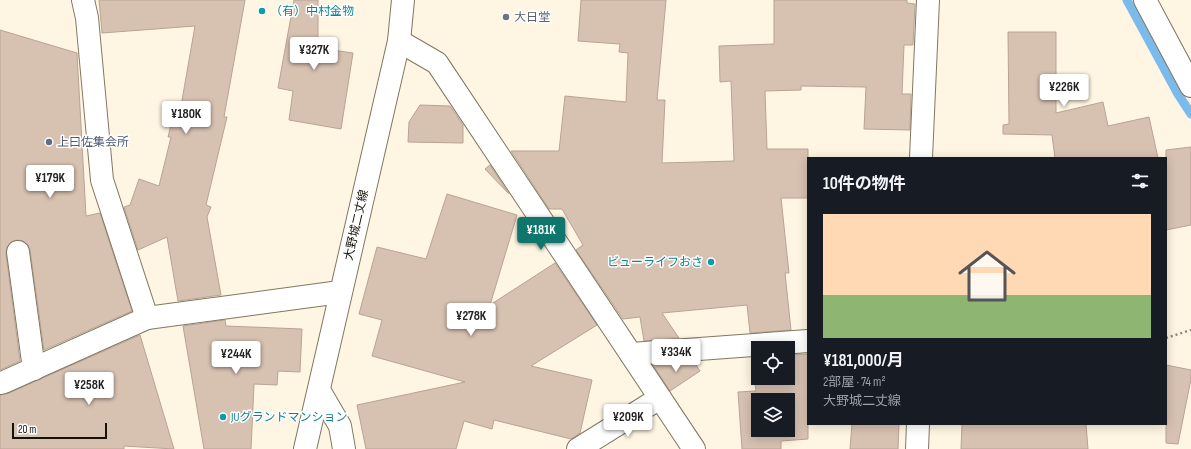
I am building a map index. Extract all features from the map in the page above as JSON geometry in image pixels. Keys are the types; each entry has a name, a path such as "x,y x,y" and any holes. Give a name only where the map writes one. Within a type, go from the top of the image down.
{"street":[{"path":"83,0 87,18 102,180 147,318"},
{"name":"大野城二丈線","path":"305,449 399,41 403,0"},
{"path":"921,157 928,0"},
{"path":"1145,0 1191,86"},
{"path":"399,41 437,63 694,449"},
{"path":"18,252 34,369"},
{"path":"0,383 147,318 340,292"},
{"path":"631,354 807,341"},
{"path":"319,390 340,426 344,449"},
{"path":"578,449 660,398"},
{"path":"916,449 918,425"}],"path":[{"path":"1167,338 1191,330"}],"building":[{"path":"99,0 245,0 224,117 227,117 206,205 211,207 207,217 221,295 178,301 167,237 138,250 124,207 130,205 139,179 159,186 171,137 168,137 176,105 181,106 195,26 102,33"},
{"path":"294,0 318,0 318,48 353,53 341,129 289,120 293,91 278,88"},
{"path":"581,0 666,0 657,100 665,100 662,163 734,161 731,81 720,82 719,46 774,44 774,0 907,0 907,3 915,4 913,45 904,45 902,94 911,94 910,130 864,129 866,87 801,86 801,90 765,91 767,149 808,149 807,198 781,198 789,273 785,273 791,330 750,333 747,305 662,313 679,338 644,341 640,317 623,319 576,250 583,245 562,209 549,209 511,151 559,151 565,96 626,102 628,53 619,52 620,44 578,41"},
{"path":"0,30 77,53 86,216 100,213 132,311 44,350 30,250 28,245 23,241 17,240 11,242 7,247 6,254 20,361 0,370"},
{"path":"1008,32 1056,32 1056,113 1103,102 1108,126 1149,117 1158,157 1055,157 1052,135 1003,134 1003,125 1009,124"},
{"path":"420,105 450,106 463,125 463,143 408,142 409,122"},
{"path":"1191,147 1191,225 1167,230 1167,157 1166,150"},
{"path":"490,165 509,194 485,169"},
{"path":"447,194 517,215 490,305 555,263 597,325 531,366 592,380 580,433 571,439 494,420 492,429 464,421 456,449 366,449 357,405 465,382 372,356 382,320 359,314 377,247 426,259"},
{"name":"JUグランドマンション","path":"225,320 226,326 302,329 300,372 278,371 277,385 254,384 251,449 204,449 183,326"},
{"path":"140,335 174,449 124,446 124,449 0,449 0,395 9,393"},
{"path":"807,354 808,439 781,441 781,449 742,449 738,392 756,391 755,385 795,385 795,355"},
{"path":"694,362 700,371 670,391 653,365"},
{"path":"1167,365 1191,370 1191,379 1178,444 1166,443"},
{"path":"852,425 899,425 898,449 850,449"},
{"path":"962,425 1086,425 1088,449 961,449"}],"waterway":[{"path":"1127,0 1178,94 1191,114"}],"place":[{"name":"（有）中村金物","path":"262,11"},
{"name":"大日堂","path":"506,17"},
{"name":"上曰佐集会所","path":"49,142"},
{"name":"ビューライフおさ","path":"711,262"},
{"name":"JUグランドマンション","path":"223,417"}]}
